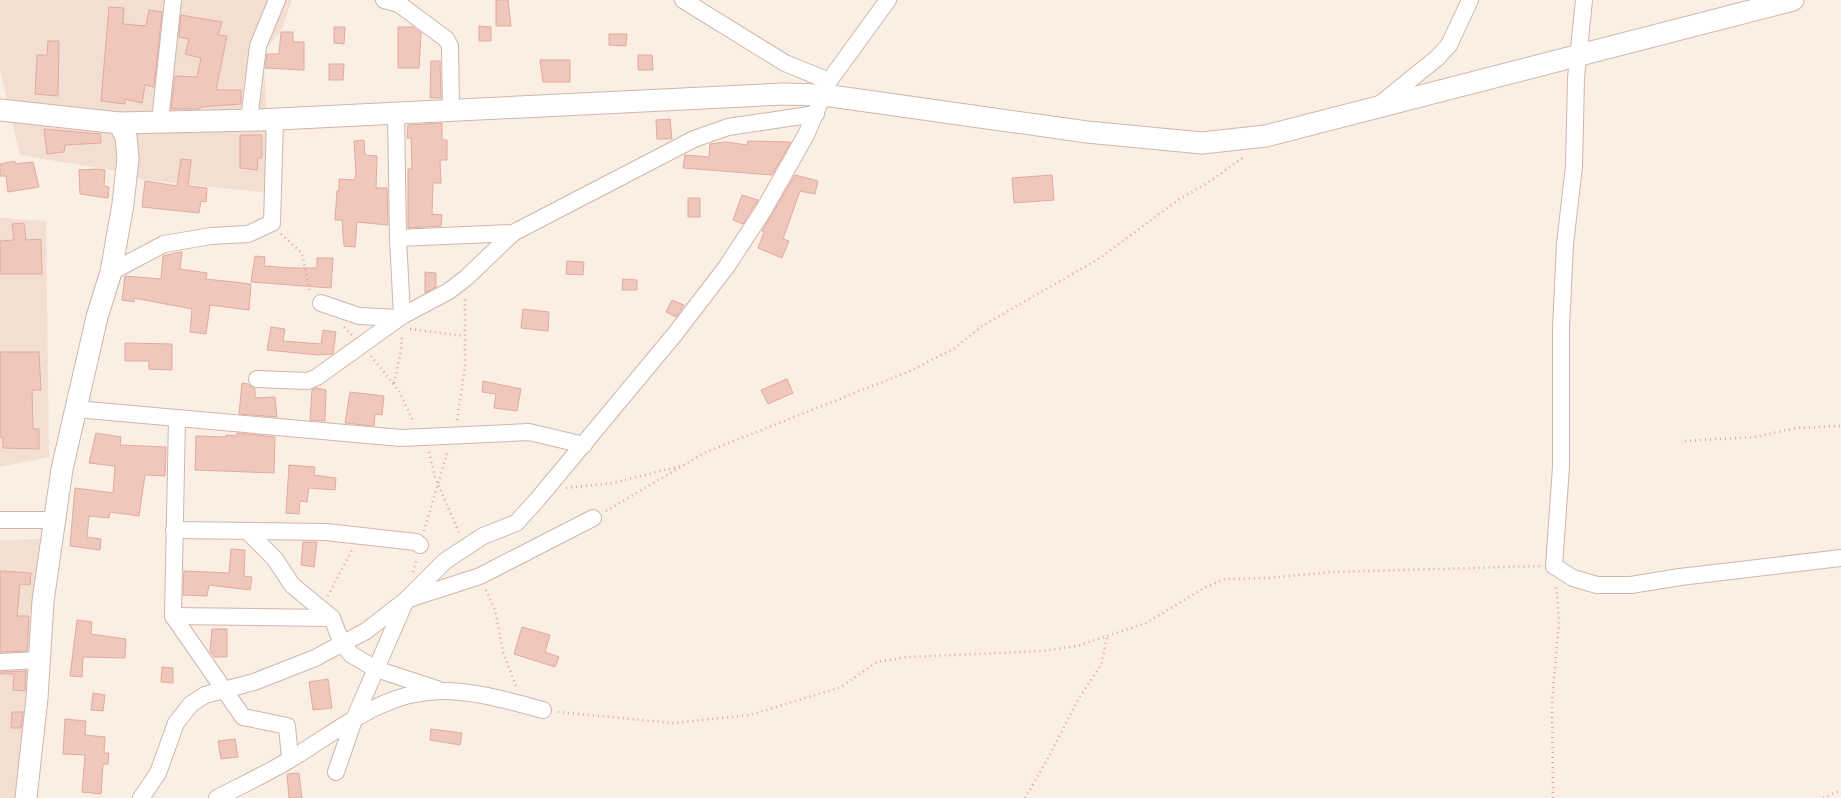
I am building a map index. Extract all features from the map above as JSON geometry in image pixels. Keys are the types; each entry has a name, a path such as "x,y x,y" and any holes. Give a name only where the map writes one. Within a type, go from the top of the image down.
{"street":[{"path":"160,121 173,0"},
{"path":"249,120 258,46 277,0"},
{"path":"384,0 399,4 446,40 450,46 451,110"},
{"path":"683,0 785,63 823,97"},
{"path":"141,798 158,773 176,723 191,704 205,695 222,689 254,682 342,644 366,631 406,600 445,561 483,536 516,523 584,445 675,334 727,266 763,211 823,97 888,0"},
{"path":"1378,107 1437,58 1449,45 1470,0"},
{"path":"1584,0 1576,78 1574,166 1565,244 1561,328 1561,467 1554,566 1572,578 1597,585 1631,585 1841,558"},
{"path":"0,110 119,122 249,120 783,94 823,97 1087,132 1202,143 1266,136 1793,0"},
{"path":"258,379 308,381 317,377 401,317 449,291 466,278 513,233 694,139 823,97"},
{"path":"396,113 401,317"},
{"path":"111,272 164,244 211,236 248,234 272,223 275,119"},
{"path":"26,798 40,660 43,601 62,469 97,317 111,272 128,158 126,138 119,122"},
{"path":"398,238 513,233"},
{"path":"321,304 359,316 401,317"},
{"path":"76,409 401,438 529,432 584,445"},
{"path":"177,418 173,616 243,718 279,723 287,726 290,759"},
{"path":"336,772 356,717 406,600 480,576 593,518"},
{"path":"0,520 54,520"},
{"path":"174,530 326,532 416,542 420,545"},
{"path":"247,531 275,559 292,585 327,613 342,644 352,655 376,669 441,691"},
{"path":"173,616 327,613"},
{"path":"0,662 40,660"},
{"path":"217,798 290,759 378,704 398,698 441,691 478,692 535,708"}],"path":[{"path":"593,518 706,452 910,371 955,348 982,326 1100,258 1178,200 1212,180 1247,154"},
{"path":"272,223 302,253 309,292 321,304"},
{"path":"406,600 460,408 464,378 466,278"},
{"path":"341,324 362,345 394,385 415,425 425,438 438,482 465,548"},
{"path":"394,385 401,350 402,328 465,336"},
{"path":"1685,441 1755,437 1796,428 1841,426"},
{"path":"564,488 612,483 684,465"},
{"path":"327,613 360,536"},
{"path":"480,576 495,610 503,652 518,689 535,708 673,723 721,720 773,709 841,687 877,662 936,654 1042,651 1077,646 1146,623 1206,587 1225,579 1267,578 1351,571 1503,565 1554,566 1559,620 1552,704 1553,798"},
{"path":"1024,798 1047,760 1079,698 1101,665 1107,637"},
{"path":"1823,798 1841,790"}],"shaded area":[{"path":"0,0 292,0 281,31 263,51 271,193 144,180 116,171 20,155 0,71"},
{"path":"0,218 46,221 49,457 0,467"},
{"path":"41,539 28,798 0,798 0,540"}],"building":[{"path":"496,0 508,0 511,26 496,26"},
{"path":"109,7 124,8 123,24 146,26 149,10 162,12 154,87 145,85 142,103 125,99 125,104 101,101"},
{"path":"181,15 222,22 218,35 227,36 216,90 241,90 241,104 200,107 200,109 171,109 175,76 197,77 201,58 185,54 189,39 179,37"},
{"path":"479,26 491,27 491,41 479,41"},
{"path":"334,27 345,27 344,44 334,43"},
{"path":"398,27 413,27 421,33 419,68 398,68"},
{"path":"281,32 293,32 293,42 304,42 304,70 265,68 267,54 279,54"},
{"path":"609,34 627,34 626,46 609,45"},
{"path":"48,41 59,41 58,96 35,94 37,55 47,55"},
{"path":"638,55 652,55 653,70 638,70"},
{"path":"540,60 570,60 570,82 543,82"},
{"path":"431,61 440,61 441,98 430,98"},
{"path":"329,64 344,64 343,80 329,80"},
{"path":"670,119 672,139 657,139 656,120"},
{"path":"442,123 442,140 447,140 447,160 440,160 441,183 433,183 432,214 442,215 441,226 408,228 408,169 412,169 411,138 407,138 408,125"},
{"path":"44,129 100,134 101,143 65,145 64,152 47,154"},
{"path":"240,135 262,135 262,158 258,158 257,170 240,168"},
{"path":"364,140 365,155 377,156 376,188 387,188 388,225 357,222 355,247 344,246 342,220 335,220 339,179 354,180 356,175 354,141"},
{"path":"748,141 791,142 772,175 683,168 685,155 709,157 710,144 726,142 747,145"},
{"path":"181,159 191,160 188,186 207,188 206,202 201,201 199,213 142,207 145,181 177,186"},
{"path":"15,161 15,164 33,162 39,187 8,192 6,176 0,176 0,164"},
{"path":"79,170 105,170 104,186 109,187 108,198 80,194"},
{"path":"795,175 818,181 815,194 800,191 783,239 789,241 782,258 758,248 764,232 762,231"},
{"path":"1052,175 1054,200 1014,203 1012,178"},
{"path":"742,195 758,200 743,224 733,220"},
{"path":"688,198 700,198 700,217 688,217"},
{"path":"24,223 26,240 41,239 42,274 0,274 0,241 14,240 12,224"},
{"path":"182,252 180,269 207,273 206,279 251,284 249,310 210,305 206,334 190,332 192,309 134,298 134,302 122,300 125,276 161,279 163,256"},
{"path":"255,256 265,257 264,266 293,268 317,268 317,258 333,258 331,288 251,282"},
{"path":"567,261 584,262 583,275 566,274"},
{"path":"425,272 436,273 436,287 425,293"},
{"path":"623,279 637,280 637,290 622,290"},
{"path":"672,300 684,305 676,317 666,312"},
{"path":"523,309 549,312 548,331 521,328"},
{"path":"271,327 285,329 283,341 321,344 323,330 336,332 333,354 318,355 267,350"},
{"path":"125,343 172,344 172,370 149,369 149,361 125,361"},
{"path":"0,352 39,352 41,390 32,390 33,429 39,429 39,449 3,448 3,437 0,437"},
{"path":"787,379 793,393 768,404 761,390"},
{"path":"483,381 521,389 517,411 494,408 496,394 482,392"},
{"path":"242,383 248,384 255,389 255,398 275,397 277,417 239,414"},
{"path":"316,388 326,390 325,421 310,420 312,390"},
{"path":"350,392 384,396 382,415 375,414 374,426 345,423"},
{"path":"96,433 121,437 120,445 166,447 165,476 145,475 139,516 110,512 109,518 89,516 87,537 101,539 100,550 70,546 75,488 113,493 115,466 89,463"},
{"path":"237,433 275,437 274,473 195,470 196,436 226,437 226,435 237,436"},
{"path":"289,465 315,467 314,475 336,478 335,490 309,488 307,502 300,501 299,514 286,513"},
{"path":"303,542 317,542 314,567 301,565"},
{"path":"231,549 245,550 244,576 252,577 250,590 209,585 207,596 183,595 184,571 229,573"},
{"path":"0,571 31,573 30,585 20,584 17,616 29,616 27,651 0,652"},
{"path":"77,620 92,622 91,634 126,639 125,658 83,657 82,677 70,676"},
{"path":"522,627 550,635 545,652 559,657 555,667 514,654"},
{"path":"212,629 227,629 227,657 214,657 210,651"},
{"path":"162,667 173,668 173,683 161,682"},
{"path":"26,671 25,691 13,690 14,674 0,674 0,672"},
{"path":"328,679 332,708 313,710 309,682"},
{"path":"93,693 105,695 103,711 91,710"},
{"path":"12,712 23,712 21,728 11,728"},
{"path":"65,719 86,721 85,735 105,737 104,753 109,753 108,764 103,764 101,794 82,792 85,755 63,754"},
{"path":"431,729 462,733 460,745 430,740"},
{"path":"235,739 238,757 221,759 218,741"},
{"path":"299,773 302,798 289,798 287,774"}]}
